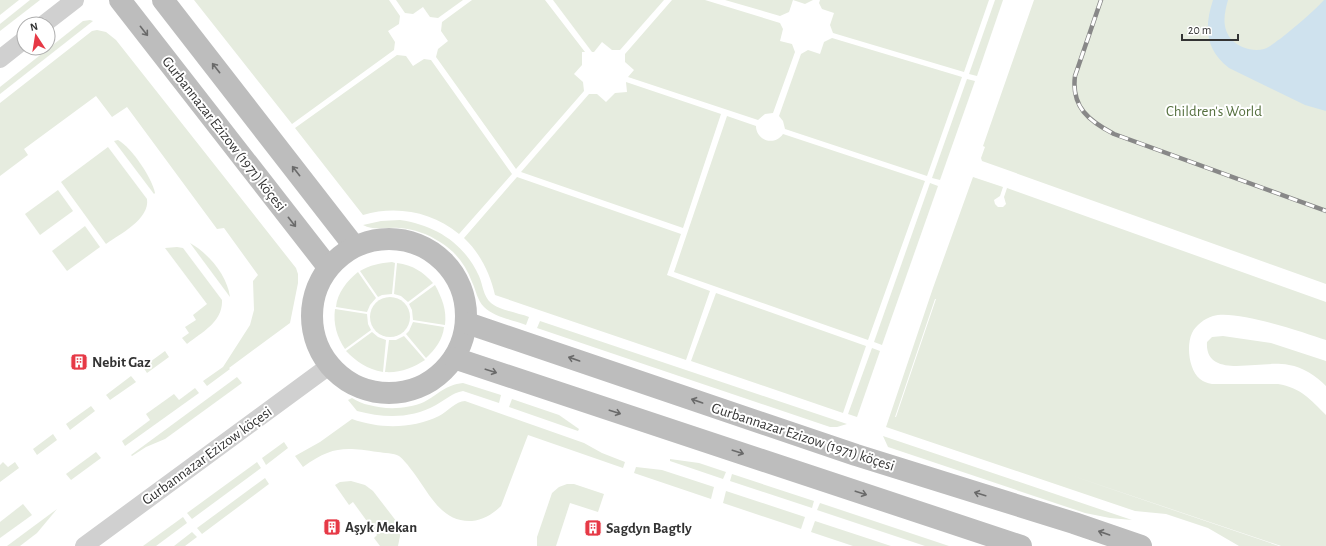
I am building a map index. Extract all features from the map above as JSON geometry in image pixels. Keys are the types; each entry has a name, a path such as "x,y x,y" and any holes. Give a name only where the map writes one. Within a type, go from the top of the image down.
{"street":[{"path":"54,16 75,0"},
{"name":"Gurbannazar Ezizow (1971) köçesi","path":"120,0 328,267"},
{"path":"163,0 354,246"},
{"path":"0,59 16,46"},
{"path":"375,239 398,239 421,245 441,258 456,277 465,299 467,323 463,341 454,358 439,376 418,388 396,394 372,392 350,384 329,366 319,352 312,331 311,309 316,288 328,267 338,257 354,246 375,239"},
{"name":"Gurbannazar Ezizow (1971) köçesi","path":"467,323 856,455 1074,523 1141,546"},
{"path":"454,358 1021,546"},
{"name":"Gurbannazar Ezizow köçesi","path":"84,546 329,366"}],"green space":[{"path":"0,0 19,0 0,15"},
{"path":"30,0 40,0 19,16 16,16 16,19 0,31 0,24"},
{"path":"194,0 389,0 400,16 399,24 388,31 395,42 394,50 292,124"},
{"path":"396,0 463,0 438,18 430,17 423,7 413,14 405,13"},
{"path":"472,0 545,0 585,52 582,52 582,65 574,74 583,82 584,91 516,169 436,57 438,49 448,41 441,31 442,22"},
{"path":"553,0 664,0 620,50 612,50 602,42 594,52 592,52"},
{"path":"672,0 705,0 780,23 783,29 780,41 792,44 795,52 773,113 765,114 758,120 628,77 634,70 625,62 625,54"},
{"path":"725,0 793,0 789,12 780,16"},
{"path":"793,0 813,0 805,4"},
{"path":"820,0 989,0 964,72 833,33 830,25 834,13 822,9 819,3"},
{"path":"995,0 1003,0 977,76 969,74"},
{"name":"Children's World","path":"1034,0 1326,0 1326,284 982,161 981,158 985,147 983,146"},
{"path":"83,21 93,21 56,50 56,42"},
{"path":"97,30 106,32 116,40 296,268 298,274 298,283 290,323 207,386 203,381 223,367 250,325 254,310 253,281 258,275 224,228 217,229 127,107 112,117 96,96 24,149 28,155 0,176 0,103 92,31"},
{"path":"832,38 962,77 927,176 785,129 783,121 779,116 801,54 808,50 820,54 824,42"},
{"path":"397,55 406,56 413,66 424,59 431,60 512,174 459,234 449,226 437,220 414,212 389,211 363,215 295,128"},
{"path":"39,56 48,56 0,94 0,87"},
{"path":"967,79 975,81 940,180 932,178"},
{"path":"626,82 721,114 683,228 521,172 589,94 597,94 606,102 615,93 627,92"},
{"path":"727,116 756,126 759,135 766,140 775,140 783,134 925,181 868,340 674,272"},
{"path":"118,140 135,156 141,164 150,180 155,193 154,194 114,141"},
{"path":"108,147 147,199 147,206 144,213 133,225 106,244 61,182"},
{"path":"517,177 681,234 667,275 710,291 686,360 495,295 484,264 475,250 464,238"},
{"path":"973,177 1003,187 1000,196 994,200 998,207 1003,207 1006,204 1004,197 1007,188 1326,302 1326,340 1269,322 1252,318 1223,315 1210,317 1198,325 1190,338 1189,351 1193,370 1204,382 1212,384 1278,384 1286,386 1305,395 1326,415 1326,546 1281,546 1067,474 1279,546 1239,546 1208,528 1166,514 1135,511 886,427 933,288","holes":["936,299 896,417 895,417"]},
{"path":"930,183 938,186 882,345 874,342"},
{"path":"58,190 73,211 40,235 25,214"},
{"path":"400,220 425,226 436,231 457,245 473,264 488,300 499,308 529,317 526,325 498,316 484,307 478,298 470,276 463,264 455,254 435,239 421,232 410,229 376,228 363,225 381,221"},
{"path":"85,226 100,247 67,271 52,251"},
{"path":"190,243 204,253 216,266 225,281 230,297"},
{"path":"165,248 183,248 222,300 219,314 215,320 205,331 187,344 182,338 189,333 185,327 196,320 193,315 207,304"},
{"path":"392,262 395,263 392,294 378,297 360,271 375,265"},
{"path":"397,263 408,265 417,270 433,283 408,302 401,296 394,294"},
{"path":"358,272 376,298 370,305 367,312 336,307 340,292 350,279"},
{"path":"435,285 443,304 445,325 413,320 412,310 409,304"},
{"path":"716,293 866,346 843,413 691,361"},
{"path":"386,297 394,297 401,300 407,306 410,317 407,328 401,334 394,337 386,337 379,334 373,328 370,321 370,313 373,306 379,300"},
{"path":"335,309 367,314 368,324 371,330 345,349 336,330"},
{"path":"540,321 847,424 837,427 830,427 537,328"},
{"path":"413,322 444,327 438,344 426,358 406,334"},
{"path":"372,332 378,337 386,340 383,372 372,369 363,364 346,351"},
{"path":"404,336 425,360 396,372 385,372 389,340 396,340"},
{"path":"1223,336 1271,343 1326,361 1326,386 1309,372 1285,364 1231,366 1217,362 1211,358 1208,351 1207,342 1212,337"},
{"path":"872,348 880,351 857,417 848,414"},
{"path":"165,351 169,357 147,373 143,367"},
{"path":"131,376 136,382 110,400 106,395"},
{"path":"237,377 242,383 165,439 146,447 132,456 131,455"},
{"path":"463,383 501,395 499,403 463,391 452,395 427,410 407,415 387,416 357,411 348,400 352,398 365,404 383,408 411,406 424,402 451,386"},
{"path":"195,388 199,393 125,446 122,441 150,420 146,414 174,394 179,400"},
{"path":"512,399 559,415 579,429 578,431 509,407"},
{"path":"465,401 584,443 602,453 625,462 623,468 528,435 501,506 488,516 472,521 461,520 442,510 428,494 406,463 397,455 356,449 339,450 322,455 303,467 295,456 320,442 352,419 374,425 407,425 439,416 455,405"},
{"path":"91,406 95,411 70,430 66,424"},
{"path":"53,434 57,440 37,455 33,449"},
{"path":"883,436 1132,520 1110,518 1085,513 888,447"},
{"path":"284,442 288,448 266,465 262,458"},
{"path":"96,452 101,458 71,480 66,474"},
{"path":"670,459 699,463 726,472 723,479 670,461"},
{"path":"3,462 8,467 15,462 19,468 0,482 0,465"},
{"path":"257,462 261,468 192,519 187,513"},
{"path":"636,467 662,470 714,487 711,499 634,473"},
{"path":"732,474 814,501 812,508 730,481"},
{"path":"265,478 269,484 202,534 197,528"},
{"path":"351,481 365,485 373,491 400,526 398,546 380,546 374,538 377,535 353,502 349,505 335,485 340,482"},
{"path":"567,484 574,484 604,494 598,512 570,503 556,546 537,546 537,537 552,493 559,487"},
{"path":"726,491 805,517 801,529 723,503"},
{"path":"820,503 949,546 925,546 817,510"},
{"path":"23,504 32,515 0,538 0,522"},
{"path":"57,509 37,533 20,546 7,546"},
{"path":"183,517 187,523 156,546 143,546"},
{"path":"815,521 891,546 853,546 811,532"},
{"path":"192,532 197,537 185,546 174,546"}],"water":[{"path":"1213,0 1228,0 1224,21 1227,32 1233,41 1247,49 1260,50 1270,46 1280,39 1324,0 1326,0 1326,111 1305,105 1229,68 1221,61 1211,46 1209,37 1208,20"}],"railway":[{"path":"1101,0 1075,76 1076,96 1079,105 1090,118 1114,134 1326,211"}],"place":[{"name":"Nebit Gaz","path":"79,362"},
{"name":"Aşyk Mekan","path":"332,527"},
{"name":"Sagdyn Bagtly","path":"593,528"}]}
